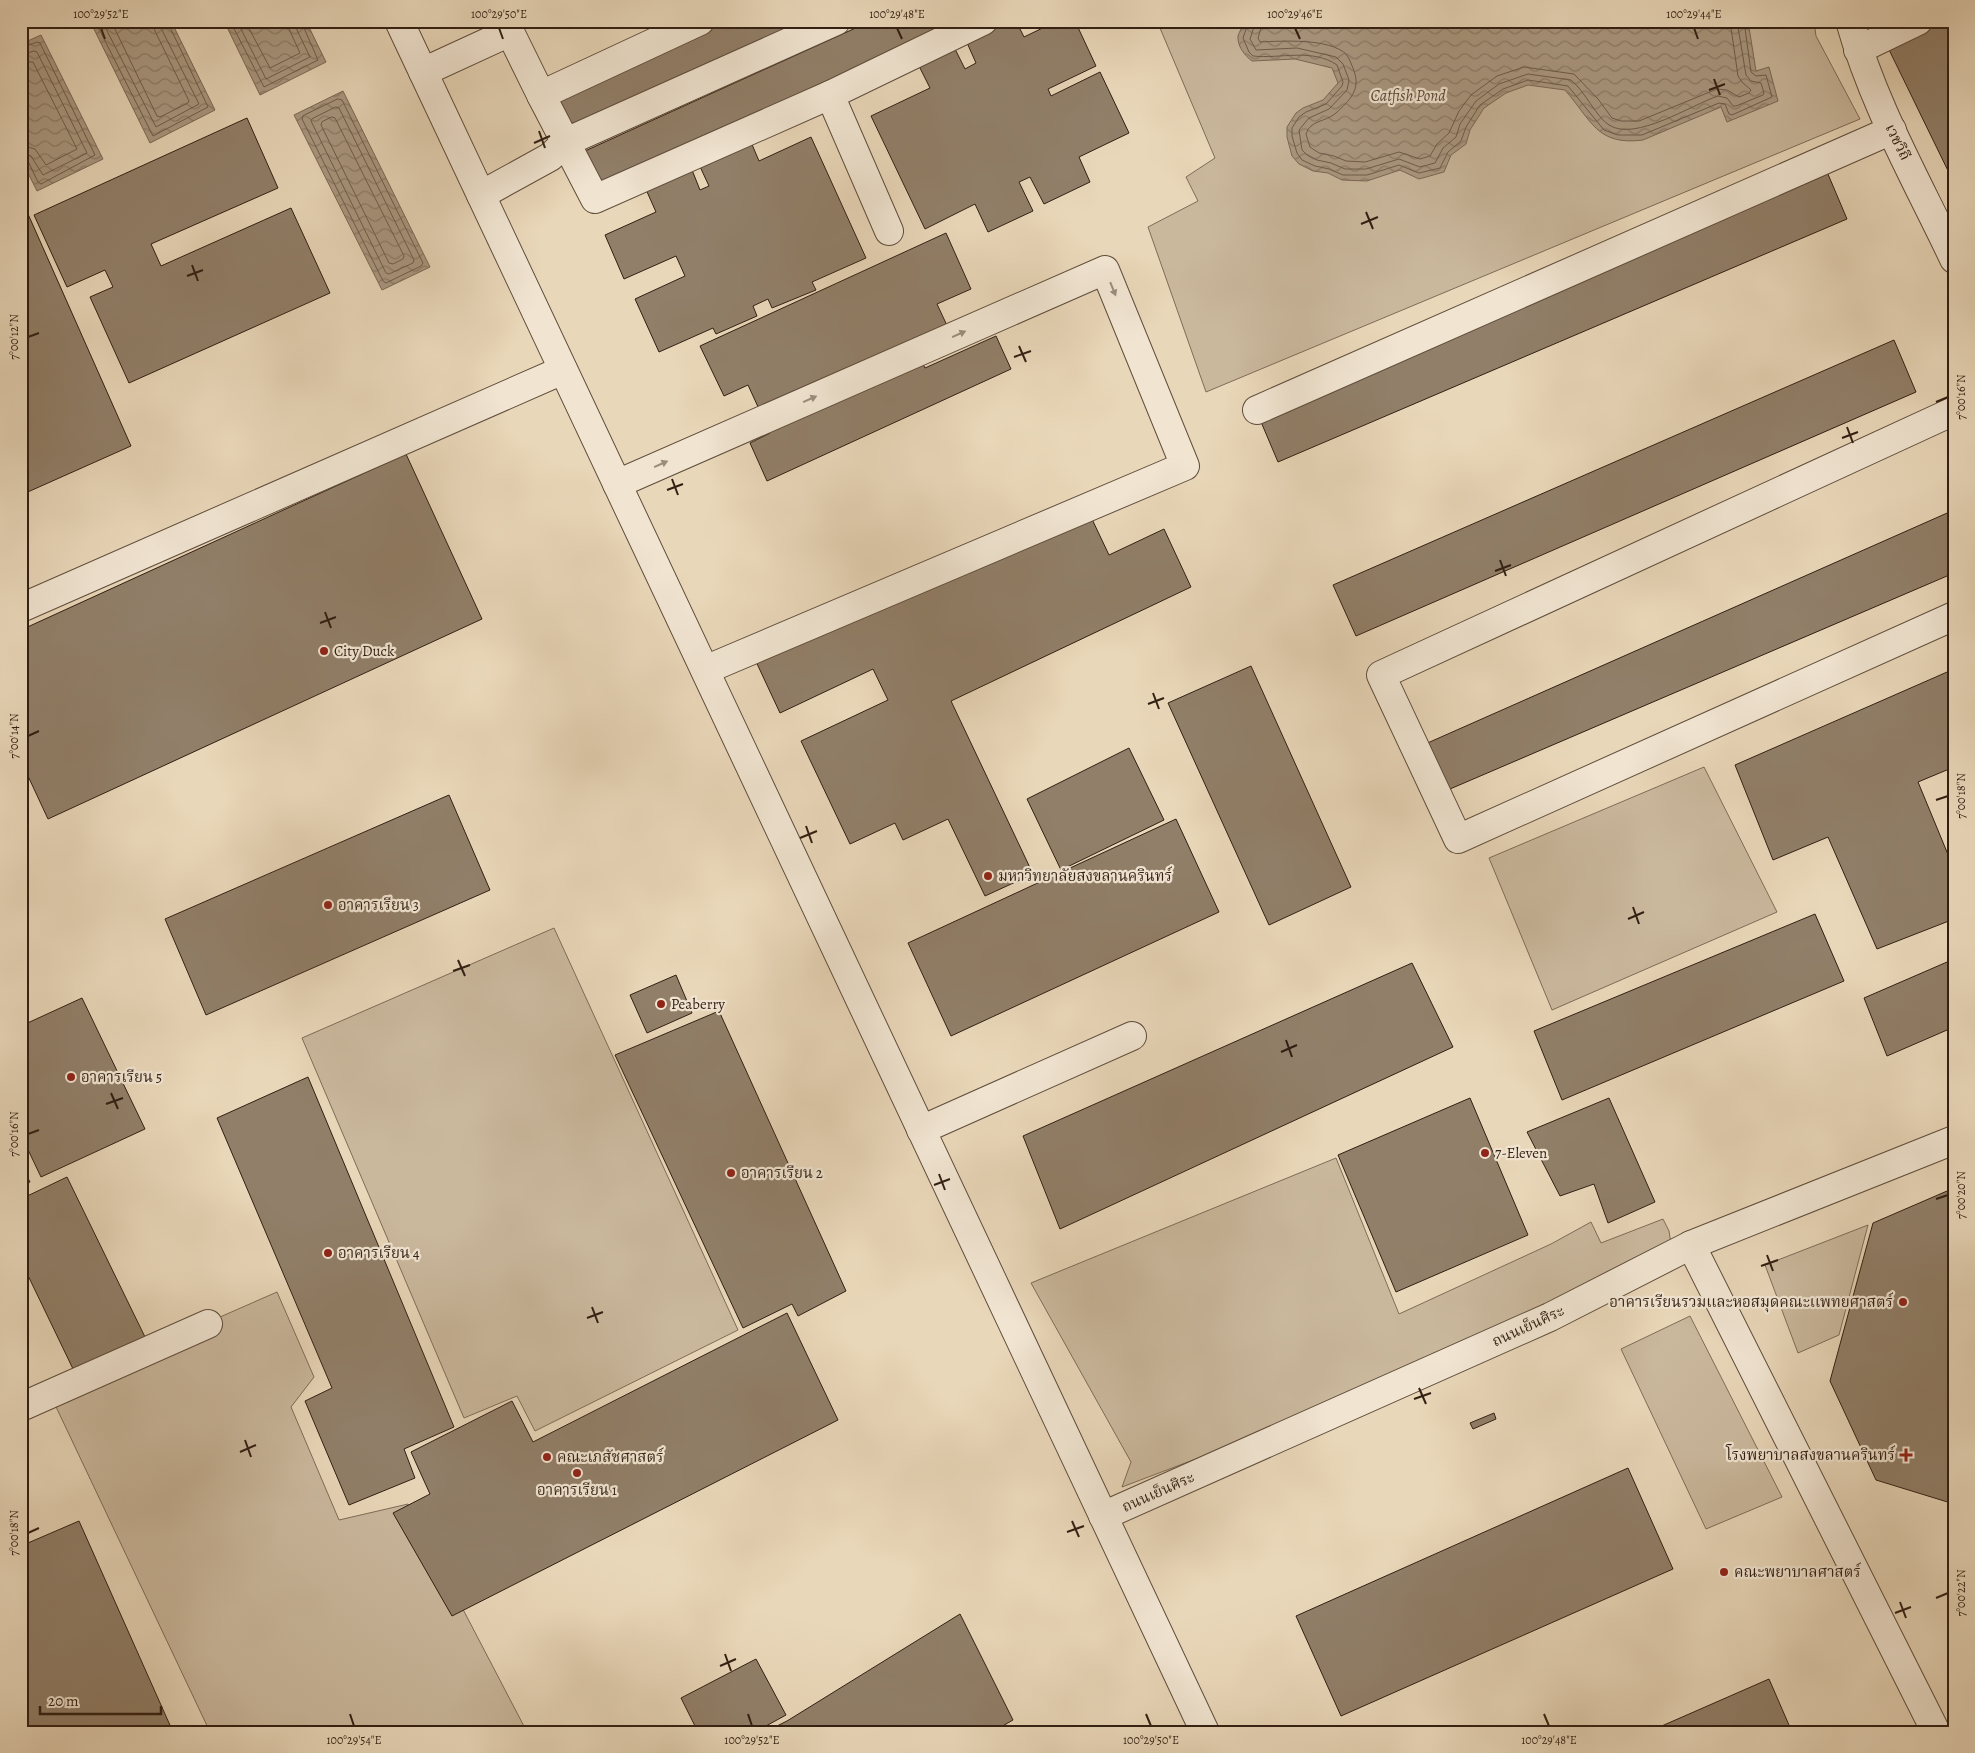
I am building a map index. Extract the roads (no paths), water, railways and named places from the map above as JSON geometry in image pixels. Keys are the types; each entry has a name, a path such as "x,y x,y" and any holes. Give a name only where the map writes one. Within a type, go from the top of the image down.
{"street":[{"path":"399,21 1205,1732"},
{"path":"541,95 700,21"},
{"path":"481,195 550,157 566,142 836,21"},
{"path":"423,72 510,32 595,199 830,95 983,21"},
{"name":"เวชวิถี","path":"1850,21 1858,50 1892,130 1954,259"},
{"path":"1858,50 1918,21"},
{"path":"830,95 889,231"},
{"path":"1257,410 1892,130"},
{"path":"617,484 1105,270 1185,466 705,670"},
{"path":"21,608 563,370"},
{"path":"1954,411 1382,675 1458,839 1954,616"},
{"path":"921,1130 1132,1036"},
{"name":"ถนนเย็นศิระ","path":"1103,1516 1550,1316 1691,1245 1954,1140"},
{"path":"1691,1245 1936,1732"},
{"path":"21,1407 208,1324"}],"water":[{"path":"90,21 171,21 215,110 150,143"},
{"path":"224,21 306,21 326,62 260,95"},
{"name":"Catfish Pond","path":"1245,21 1748,21 1756,71 1769,67 1778,101 1727,122 1721,107 1643,140 1628,141 1615,139 1597,129 1565,90 1528,85 1506,93 1484,108 1470,130 1466,144 1451,155 1444,172 1419,179 1400,170 1367,181 1342,180 1328,173 1313,171 1299,164 1292,156 1287,137 1287,127 1296,113 1323,100 1338,83 1332,68 1295,59 1252,61 1242,50 1238,40"},
{"path":"41,35 103,159 37,191 21,159 21,44"},
{"path":"343,91 430,267 382,290 294,115"}],"place":[{"name":"City Duck","path":"324,651"},
{"name":"มหาวิทยาลัยสงขลานครินทร์","path":"988,876"},
{"name":"อาคารเรียน 3","path":"328,905"},
{"name":"Peaberry","path":"661,1004"},
{"name":"อาคารเรียน 5","path":"71,1077"},
{"name":"7-Eleven","path":"1485,1153"},
{"name":"อาคารเรียน 2","path":"731,1173"},
{"name":"อาคารเรียน 4","path":"328,1253"},
{"name":"อาคารเรียนรวมเเละหอสมุดคณะเเพทยศาสตร์","path":"1903,1302"},
{"name":"โรงพยาบาลสงขลานครินทร์","path":"1906,1455"},
{"name":"คณะเภสัชศาสตร์","path":"547,1457"},
{"name":"อาคารเรียน 1","path":"577,1473"},
{"name":"คณะพยาบาลศาสตร์","path":"1724,1572"}]}
